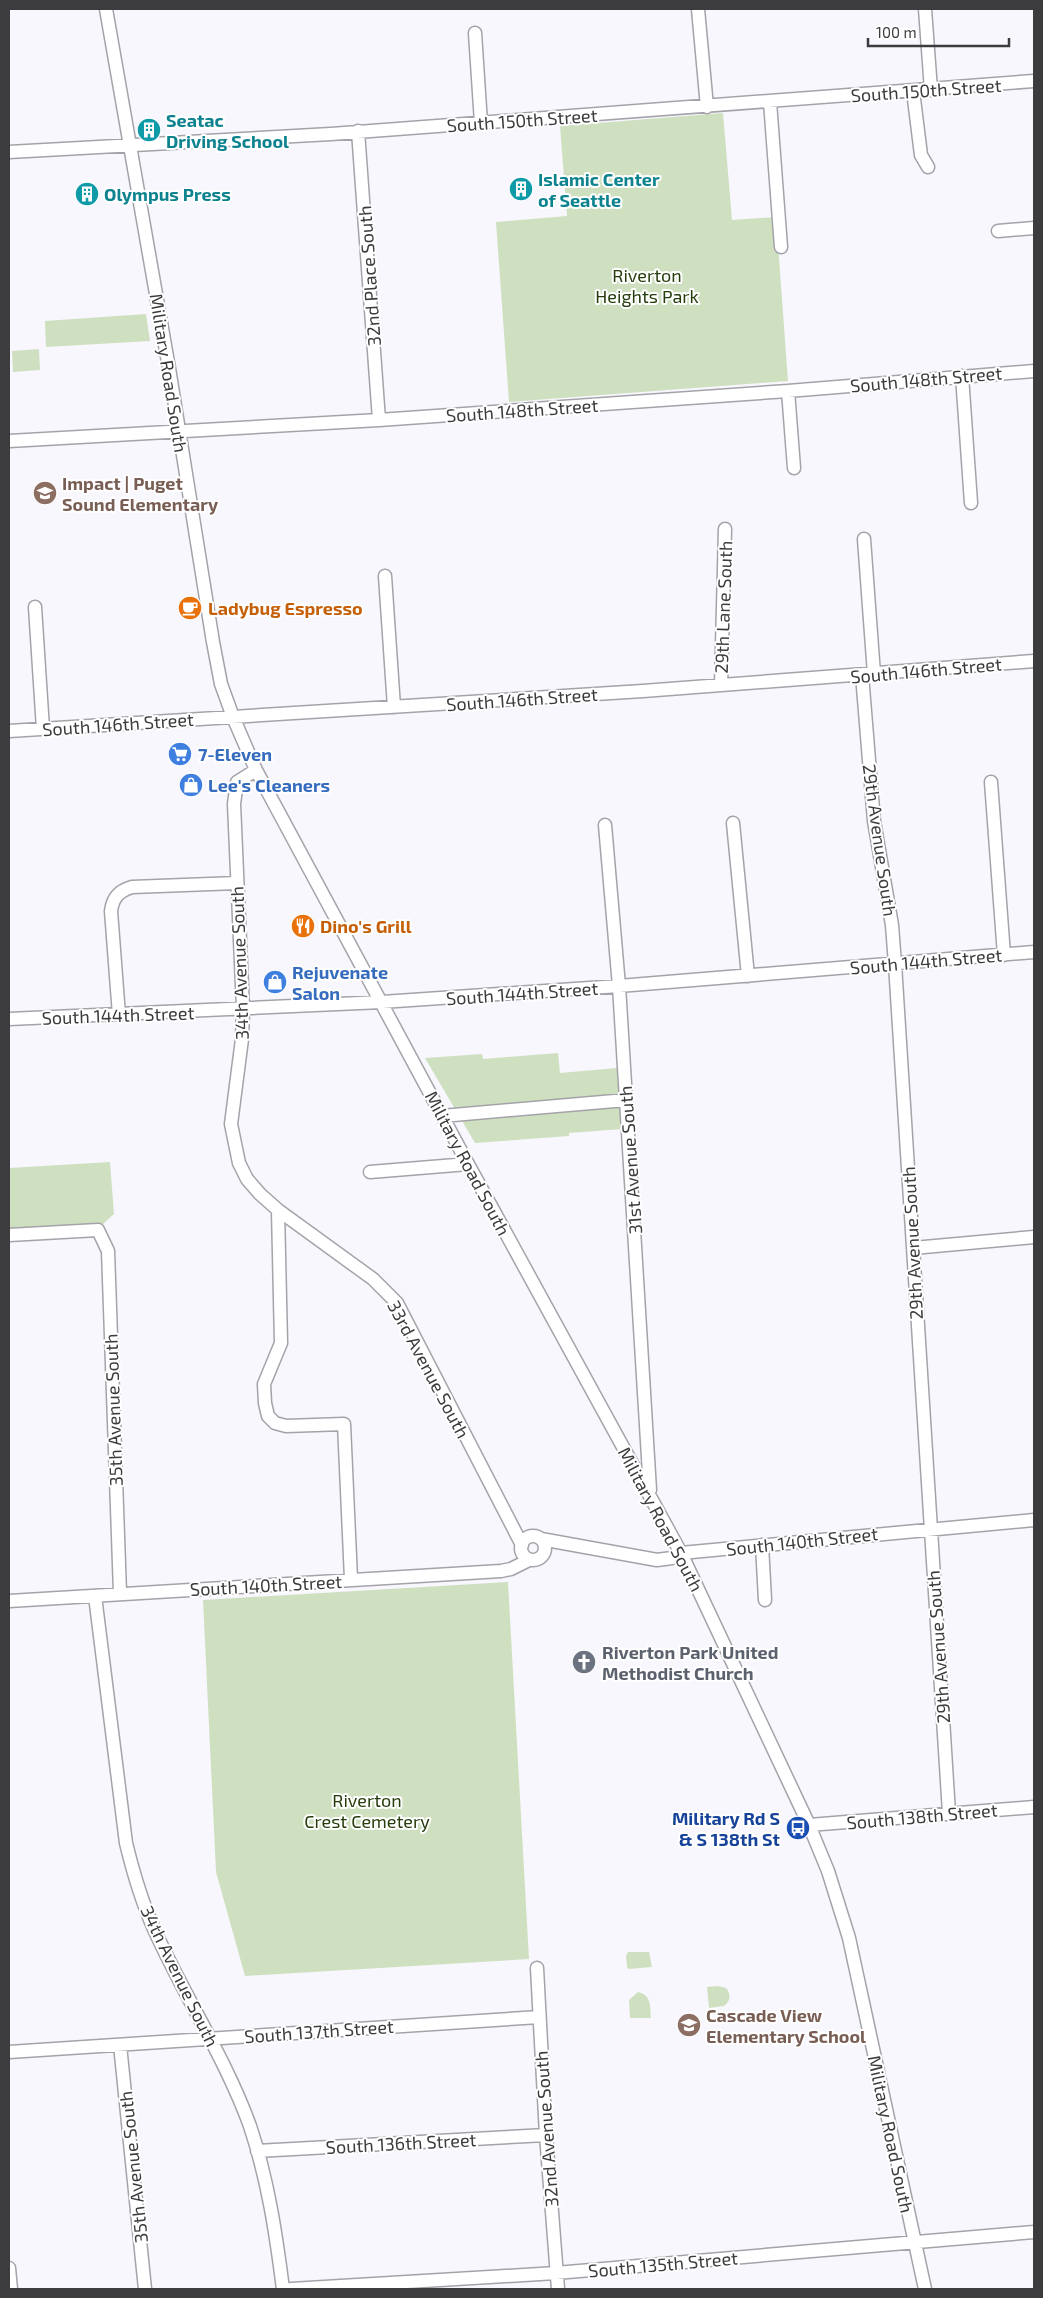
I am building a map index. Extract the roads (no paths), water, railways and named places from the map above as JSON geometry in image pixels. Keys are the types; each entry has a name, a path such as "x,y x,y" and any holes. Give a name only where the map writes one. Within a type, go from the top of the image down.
{"street":[{"name":"Military Road South","path":"106,9 221,684 256,770 468,1164 681,1553 809,1824 828,1871 849,1938 913,2242 925,2289"},
{"path":"698,9 707,107"},
{"path":"925,9 931,90"},
{"path":"475,33 481,123"},
{"name":"South 150th Street","path":"9,152 481,123 1034,82"},
{"path":"913,91 921,155 928,167"},
{"path":"770,102 781,247"},
{"name":"32nd Place South","path":"358,131 379,420"},
{"path":"998,231 1034,228"},
{"name":"South 148th Street","path":"9,440 379,420 788,391 1034,371"},
{"path":"962,376 971,503"},
{"path":"788,391 794,468"},
{"name":"29th Lane South","path":"721,686 725,529"},
{"name":"29th Avenue South","path":"864,538 874,822 892,925 895,964 949,1813"},
{"path":"385,576 394,707"},
{"path":"35,607 43,729"},
{"name":"South 146th Street","path":"9,731 721,686 1034,661"},
{"name":"34th Avenue South","path":"256,770 237,782 236,789 237,883 243,1009 242,1039 232,1112 234,1144 238,1163 247,1179 278,1210"},
{"path":"991,782 1004,955"},
{"path":"733,823 748,976"},
{"name":"31st Avenue South","path":"605,825 619,986 650,1496"},
{"path":"119,1014 111,911 112,902 118,894 132,887 237,883"},
{"name":"South 144th Street","path":"9,1019 382,1002 619,986 1034,952"},
{"path":"442,1116 626,1100"},
{"path":"370,1172 468,1164"},
{"path":"278,1210 281,1343 264,1384 265,1403 268,1416 275,1423 286,1426 344,1424 351,1579"},
{"name":"33rd Avenue South","path":"278,1210 373,1279 397,1303 524,1555"},
{"name":"35th Avenue South","path":"9,1235 98,1230 108,1251 120,1593"},
{"path":"913,1248 1034,1237"},
{"name":"33rd Avenue South","path":"505,1514 539,1541"},
{"name":"South 140th Street","path":"539,1541 558,1540 571,1546 657,1560 672,1558 681,1553 1034,1520"},
{"path":"526,1539 539,1541 541,1558 524,1555 526,1539"},
{"path":"762,1545 765,1600"},
{"name":"South 140th Street","path":"9,1601 351,1579 501,1572 511,1569 524,1555"},
{"name":"34th Avenue South","path":"95,1596 126,1843 134,1873 154,1928 210,2038 250,2126 274,2216 283,2289"},
{"name":"South 138th Street","path":"809,1824 1034,1807"},
{"name":"32nd Avenue South","path":"537,1968 546,2135 558,2289"},
{"name":"South 137th Street","path":"9,2052 539,2017"},
{"name":"35th Avenue South","path":"120,2044 145,2289"},
{"name":"South 136th Street","path":"257,2150 546,2135"},
{"name":"South 135th Street","path":"291,2289 556,2273 1034,2232"},
{"path":"9,2268 11,2289"}],"place":[{"name":"Seatac Driving School","path":"149,130"},
{"name":"Islamic Center of Seattle","path":"521,189"},
{"name":"Olympus Press","path":"87,194"},
{"name":"Impact | Puget Sound Elementary","path":"45,493"},
{"name":"Ladybug Espresso","path":"190,608"},
{"name":"7-Eleven","path":"180,754"},
{"name":"Lee's Cleaners","path":"191,785"},
{"name":"Dino's Grill","path":"303,926"},
{"name":"Rejuvenate Salon","path":"275,982"},
{"name":"Riverton Park United Methodist Church","path":"584,1662"},
{"name":"Military Rd S & S 138th St","path":"798,1828"},
{"name":"Cascade View Elementary School","path":"689,2025"}],"park label":[{"name":"Riverton Heights Park","path":"647,285"},
{"name":"Riverton Crest Cemetery","path":"367,1810"}]}
